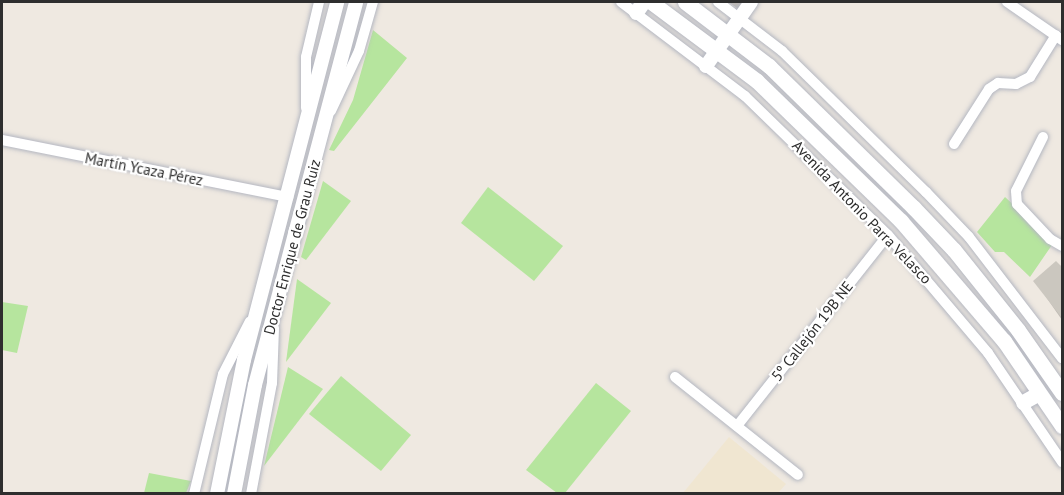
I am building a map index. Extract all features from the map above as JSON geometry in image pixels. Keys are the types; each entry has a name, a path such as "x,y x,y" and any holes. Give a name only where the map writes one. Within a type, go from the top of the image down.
{"main road":[{"name":"Avenida Antonio Parra Velasco","path":"651,2 758,81 828,146 941,263 1004,341 1062,426"},
{"path":"685,2 728,34 840,132 954,250 1018,330 1062,393"},
{"path":"1023,402 1039,393"}],"street":[{"path":"305,118 306,57 319,2"},
{"name":"Doctor Enrique de Grau Ruiz","path":"217,494 258,305 337,2"},
{"name":"Doctor Enrique de Grau Ruiz","path":"234,494 255,385 356,2"},
{"path":"321,133 359,51 373,2"},
{"name":"Avenida Antonio Parra Velasco","path":"621,2 639,7 780,128 888,235 926,276 1023,402 1062,462"},
{"path":"718,2 782,51 853,117 962,229 1062,358"},
{"path":"706,66 751,2"},
{"path":"954,144 989,89 998,83 1016,84 1030,77 1059,37 1007,2"},
{"path":"1043,137 1016,191 1017,204 1050,239 1062,246"},
{"name":"Martín Ycaza Pérez","path":"2,140 288,197"},
{"name":"5º Callejón 19B NE","path":"737,426 888,235"},
{"name":"Doctor Enrique de Grau Ruiz","path":"194,494 223,374 258,305"},
{"path":"251,494 272,383 274,316"},
{"path":"675,377 798,475"}],"shaded area":[{"path":"729,437 786,484 778,493 683,493"}],"green space":[{"path":"373,30 407,58 334,151 329,150 353,100"},
{"path":"323,181 351,201 306,260 301,257"},
{"path":"488,187 563,246 534,281 461,223"},
{"path":"1005,197 1054,242 1030,277 1004,252 995,252 977,232"},
{"path":"297,279 331,303 286,362"},
{"path":"2,302 28,306 17,353 2,350"},
{"path":"288,367 323,389 264,466"},
{"path":"341,376 411,435 381,471 309,414"},
{"path":"596,383 631,411 565,493 557,493 526,470"},
{"path":"149,473 191,481 186,493 144,493"}],"building":[{"path":"1056,261 1062,267 1062,318 1033,281"}]}
